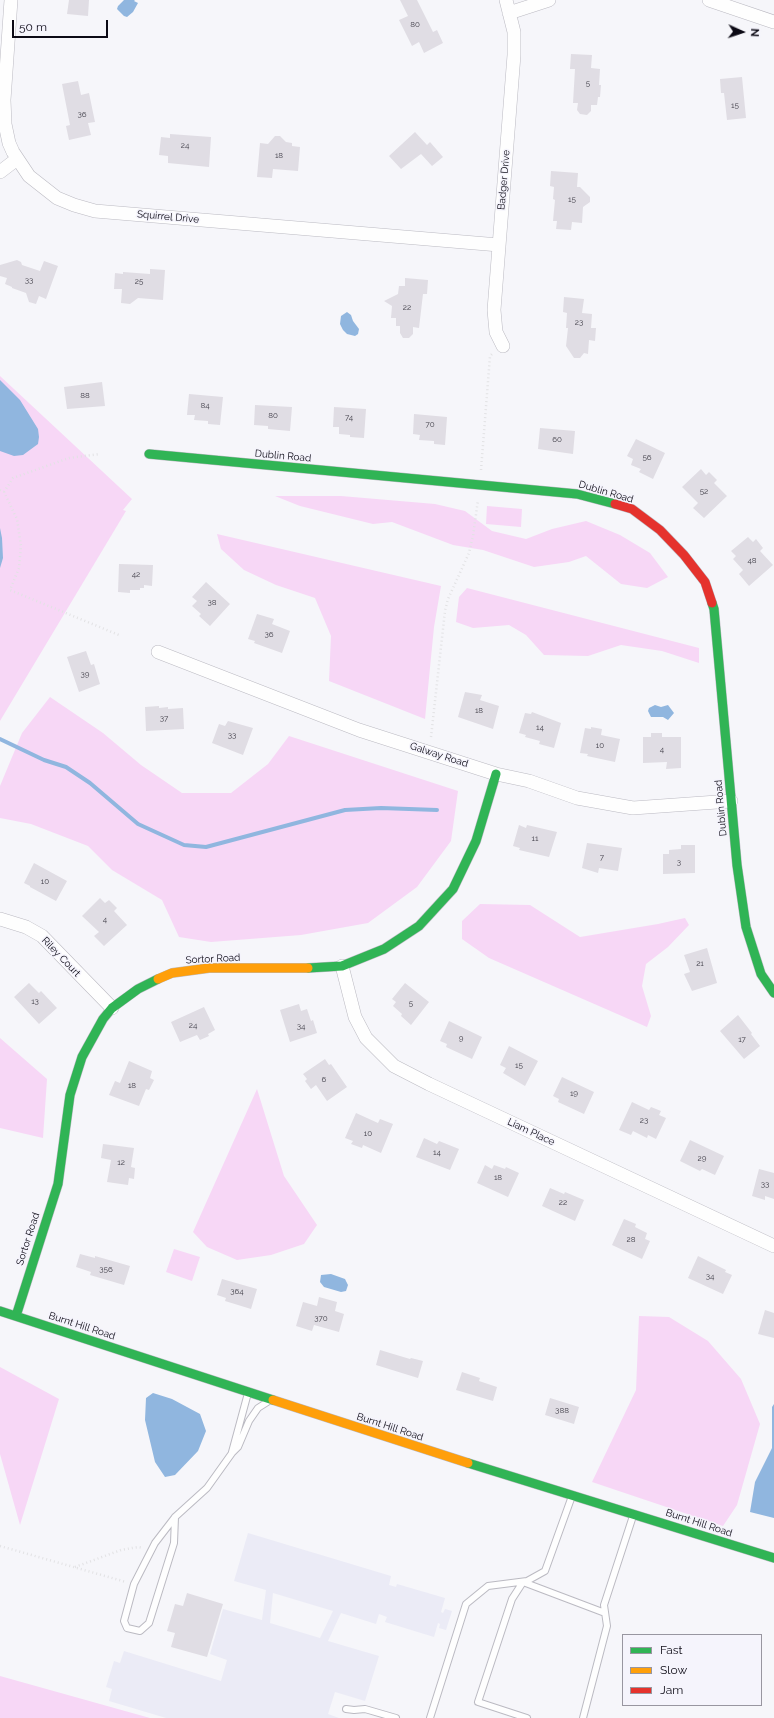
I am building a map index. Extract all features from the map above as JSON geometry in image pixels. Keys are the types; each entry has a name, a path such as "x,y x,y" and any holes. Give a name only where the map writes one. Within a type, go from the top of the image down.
{"street":[{"name":"Squirrel Drive","path":"11,0 4,108 5,124 9,143 29,176 57,198 74,205 95,210 499,245"},
{"path":"507,6 549,0"},
{"path":"710,0 774,22"},
{"name":"Badger Drive","path":"503,346 496,332 494,310 514,55 514,32 507,6"},
{"path":"0,172 18,159"},
{"name":"Dublin Road","path":"149,454 577,494 632,509 660,530 684,555 705,582 714,609 737,865 746,927 761,974 774,993"},
{"name":"Galway Road","path":"158,652 360,730 496,774 529,781 577,798 633,808 731,801"},
{"name":"Sortor Road","path":"16,1316 58,1184 70,1095 82,1057 103,1019 112,1008 138,989 172,973 209,968 313,968 342,966 384,949 419,926 453,889 476,841 496,774"},
{"name":"Riley Court","path":"0,919 26,927 42,936 112,1008"},
{"name":"Liam Place","path":"342,966 355,1017 366,1038 394,1066 774,1246"},
{"name":"Burnt Hill Road","path":"0,1311 401,1442 774,1558"}],"lane":[{"path":"232,1453 248,1392"},
{"path":"175,1517 174,1543 149,1623 140,1631 127,1628 124,1621 134,1584 151,1550 175,1517 207,1488 238,1447 249,1421 258,1408 270,1399"},
{"path":"430,1718 466,1604 488,1586 527,1582 545,1572 572,1495"},
{"path":"583,1718 607,1626 604,1605 633,1514"},
{"path":"524,1582 605,1612"},
{"path":"524,1582 512,1599 478,1702 527,1718"},
{"path":"346,1708 354,1710 365,1709 396,1718"}],"path":[{"path":"480,476 490,356 503,346"},
{"path":"4,492 13,478 69,458 100,454"},
{"path":"0,490 4,492 17,519 20,546 19,568 10,590 119,635"},
{"path":"431,737 445,611 448,599 469,553 479,493"},
{"path":"0,1546 134,1584"},
{"path":"74,1568 121,1550 138,1547 151,1550"}],"shaded area":[{"path":"0,376 132,499 123,510 126,511 0,721"},
{"path":"275,496 341,496 435,504 465,511 492,531 526,539 552,529 586,521 620,535 650,553 668,577 647,588 621,584 586,556 569,562 534,567 483,550 453,545 392,522 373,524 300,506"},
{"path":"487,506 522,509 521,527 486,524"},
{"path":"217,534 441,586 434,627 425,719 329,681 331,636 315,598 276,585 244,570 221,549"},
{"path":"467,588 699,648 699,663 662,651 621,645 588,656 544,655 526,635 509,625 473,628 456,622 459,597"},
{"path":"50,697 103,733 141,765 182,793 231,793 268,764 289,736 458,791 451,841 417,887 368,923 301,935 211,942 179,937 162,900 112,870 88,846 31,824 0,818 0,786 22,733"},
{"path":"480,904 530,905 580,937 685,918 689,925 668,947 646,964 642,986 651,1016 647,1027 489,958 462,939 462,921"},
{"path":"0,1038 47,1079 43,1138 0,1128"},
{"path":"257,1089 284,1176 317,1225 304,1244 271,1255 237,1260 207,1247 193,1232"},
{"path":"174,1249 200,1257 192,1281 166,1272"},
{"path":"639,1316 669,1317 708,1341 741,1379 760,1424 737,1505 723,1526 592,1482 636,1390"},
{"path":"0,1367 59,1399 20,1525 0,1454"},
{"path":"248,1533 391,1576 389,1585 396,1587 397,1584 445,1598 441,1612 443,1613 445,1609 452,1611 446,1630 439,1628 440,1624 438,1623 434,1637 385,1622 387,1617 379,1614 376,1624 341,1613 328,1641 379,1656 365,1701 335,1692 328,1714 339,1718 166,1718 109,1701 112,1689 106,1687 114,1661 120,1663 124,1651 221,1681 227,1660 210,1654 223,1609 262,1620 266,1590 234,1581","holes":["273,1593 333,1611 320,1638 270,1623"]},
{"path":"0,1676 150,1718 0,1718"}],"water":[{"path":"124,0 135,0 134,1 138,3 133,12 127,17 117,9"},
{"path":"347,312 351,315 353,321 359,329 358,334 355,336 347,334 340,324 341,316"},
{"path":"0,380 20,400 38,429 38,444 23,455 14,456 0,451"},
{"path":"0,528 3,558 0,568"},
{"path":"655,705 661,707 668,705 674,713 668,720 663,717 651,717 648,711 649,708"},
{"path":"331,1274 345,1279 348,1285 346,1291 341,1292 324,1287 320,1282 321,1275"},
{"path":"153,1393 172,1399 200,1414 206,1431 198,1451 175,1475 165,1477 155,1462 145,1420 146,1398"},
{"path":"774,1404 774,1518 750,1512 755,1482 772,1448 772,1407"}],"building":[{"path":"69,0 89,0 88,16 67,14"},
{"path":"400,0 417,0 433,32 437,30 443,43 424,53 419,42 412,46 399,20 408,16"},
{"path":"571,54 592,55 591,68 600,69 600,97 598,97 597,105 591,105 591,111 587,115 580,114 577,110 578,103 573,103 575,69 570,69"},
{"path":"742,77 746,118 727,120 724,93 721,93 720,79"},
{"path":"78,81 81,95 89,93 95,122 88,123 91,135 69,140 66,126 70,125 62,84"},
{"path":"415,132 427,145 430,142 443,157 432,166 421,154 401,169 389,156"},
{"path":"170,134 211,137 209,167 168,163 168,156 159,155 161,137 170,138"},
{"path":"275,136 280,136 286,142 292,143 292,146 300,147 298,171 273,169 272,178 257,177 260,143 268,144"},
{"path":"551,171 578,173 577,187 580,187 590,197 590,202 583,207 582,223 572,222 571,230 556,229 557,221 553,221 555,200 553,199 554,187 550,186"},
{"path":"17,260 21,262 22,265 40,271 44,261 58,266 46,299 39,296 36,304 29,302 26,293 5,284 7,278 0,276 0,265"},
{"path":"150,269 165,270 163,300 138,298 130,304 121,303 122,289 114,289 115,273 123,274 123,272 150,274"},
{"path":"405,278 428,280 427,294 423,294 419,328 413,327 413,334 409,338 403,338 400,333 400,326 396,326 396,318 391,318 392,306 384,301 398,294 399,286 405,286"},
{"path":"564,297 584,299 582,313 592,314 591,328 596,328 595,341 589,340 588,354 584,353 580,358 574,358 566,346 568,328 566,328 567,313 563,312"},
{"path":"102,382 105,406 67,409 64,387"},
{"path":"189,394 223,397 220,425 208,424 208,421 194,420 195,415 187,415"},
{"path":"255,405 292,407 290,431 268,429 268,426 254,425"},
{"path":"334,407 366,409 364,438 350,437 350,435 339,434 339,427 333,427"},
{"path":"414,414 447,417 445,445 434,444 434,441 419,440 420,435 413,434"},
{"path":"540,428 575,431 573,454 538,449"},
{"path":"636,439 665,453 653,479 639,472 641,469 631,465 633,459 627,456"},
{"path":"701,469 706,475 709,472 717,480 714,483 727,496 704,518 693,508 698,503 682,487"},
{"path":"748,537 753,542 756,539 763,548 760,551 773,565 749,586 739,574 743,570 733,559 736,556 731,551"},
{"path":"119,564 153,565 152,586 144,585 144,588 140,588 140,590 130,590 130,593 118,592"},
{"path":"206,582 230,604 210,626 199,616 201,614 192,606 197,601 192,597"},
{"path":"257,614 274,619 272,624 290,631 282,653 254,643 255,641 248,639"},
{"path":"86,651 91,665 94,664 100,684 79,692 67,657"},
{"path":"465,692 482,695 480,700 499,706 493,729 458,717"},
{"path":"159,706 159,708 168,707 168,709 183,708 184,729 146,731 145,707"},
{"path":"532,712 561,723 554,748 539,744 540,741 525,737 526,735 519,733 525,713 531,714"},
{"path":"228,721 253,728 243,755 212,743 219,724 225,726"},
{"path":"591,727 602,729 601,735 620,739 615,762 580,753 585,728 591,729"},
{"path":"651,733 662,733 662,737 681,737 681,768 666,769 667,762 643,763 643,737 651,737"},
{"path":"519,825 526,828 527,825 557,832 549,857 519,850 520,848 513,846"},
{"path":"587,843 622,848 618,871 599,868 598,873 582,868"},
{"path":"681,845 695,845 695,873 663,874 663,854 669,854 669,850 681,849"},
{"path":"34,863 67,881 56,901 24,883"},
{"path":"100,898 105,903 109,900 117,908 114,911 127,925 104,946 94,936 99,932 82,916"},
{"path":"707,948 717,983 692,991 684,974 690,972 684,955"},
{"path":"29,983 39,993 41,991 57,1008 39,1024 14,997"},
{"path":"405,983 429,1002 411,1025 393,1006 396,1002 392,999"},
{"path":"299,1004 301,1011 307,1009 311,1021 313,1020 317,1033 290,1042 280,1010"},
{"path":"204,1007 215,1030 208,1034 209,1036 200,1040 197,1035 180,1042 171,1022"},
{"path":"738,1015 760,1046 744,1059 720,1031"},
{"path":"449,1021 482,1037 472,1059 446,1047 447,1044 440,1041"},
{"path":"509,1046 538,1061 525,1086 503,1073 506,1068 500,1065"},
{"path":"325,1059 329,1065 331,1064 347,1087 327,1101 316,1085 311,1089 305,1081 307,1079 303,1074"},
{"path":"129,1061 152,1071 150,1078 154,1080 149,1090 146,1089 139,1106 109,1095 115,1081 120,1083"},
{"path":"562,1077 594,1092 584,1114 558,1102 559,1099 553,1096"},
{"path":"632,1102 649,1110 651,1107 661,1111 659,1115 666,1118 656,1139 648,1135 647,1138 633,1131 631,1135 619,1130"},
{"path":"356,1113 378,1123 380,1119 393,1124 381,1153 363,1145 362,1148 351,1144 353,1141 345,1138"},
{"path":"424,1138 437,1144 439,1141 459,1149 450,1170 416,1157"},
{"path":"690,1140 724,1156 715,1175 702,1169 700,1171 680,1161"},
{"path":"103,1144 134,1148 131,1167 135,1168 134,1179 129,1178 128,1185 107,1182 111,1160 101,1158"},
{"path":"485,1165 492,1169 494,1165 505,1169 506,1167 519,1173 508,1197 477,1183"},
{"path":"759,1169 774,1173 774,1199 765,1196 765,1200 752,1196"},
{"path":"550,1188 564,1194 565,1192 584,1200 575,1221 542,1206"},
{"path":"624,1219 636,1224 635,1227 647,1233 645,1239 650,1241 642,1259 612,1245"},
{"path":"80,1254 95,1258 95,1256 130,1266 124,1285 90,1275 91,1272 76,1267"},
{"path":"698,1256 726,1270 725,1272 732,1275 723,1294 688,1278"},
{"path":"222,1279 257,1289 251,1309 225,1301 226,1298 217,1295"},
{"path":"319,1297 337,1302 335,1311 344,1314 339,1332 314,1325 312,1331 296,1326 303,1302 317,1306"},
{"path":"765,1310 774,1313 774,1338 758,1334"},
{"path":"380,1350 410,1359 423,1361 418,1378 376,1365"},
{"path":"462,1372 480,1378 479,1381 497,1387 493,1401 456,1390"},
{"path":"550,1398 579,1407 574,1424 545,1415"},
{"path":"187,1593 223,1604 207,1657 171,1647 175,1633 167,1631 175,1604 183,1606"}],"waterway":[{"path":"0,739 44,760 66,767 90,783 138,824 184,845 206,847 345,810 381,808 437,810"}],"traffic: fast":[{"path":"149,454 577,494 615,504"},
{"path":"712,603 714,609 737,865 746,927 761,974 774,993"},
{"path":"308,968 342,966 384,949 419,926 453,889 476,841 496,774"},
{"path":"16,1316 58,1184 70,1095 82,1057 103,1019 112,1008 138,989 158,979"},
{"path":"0,1311 273,1400"},
{"path":"468,1463 774,1558"}],"traffic: slow":[{"path":"158,979 172,973 209,968 308,968"},
{"path":"273,1400 468,1463"}],"traffic: jam":[{"path":"615,504 632,509 660,530 684,555 705,582 712,603"}]}
